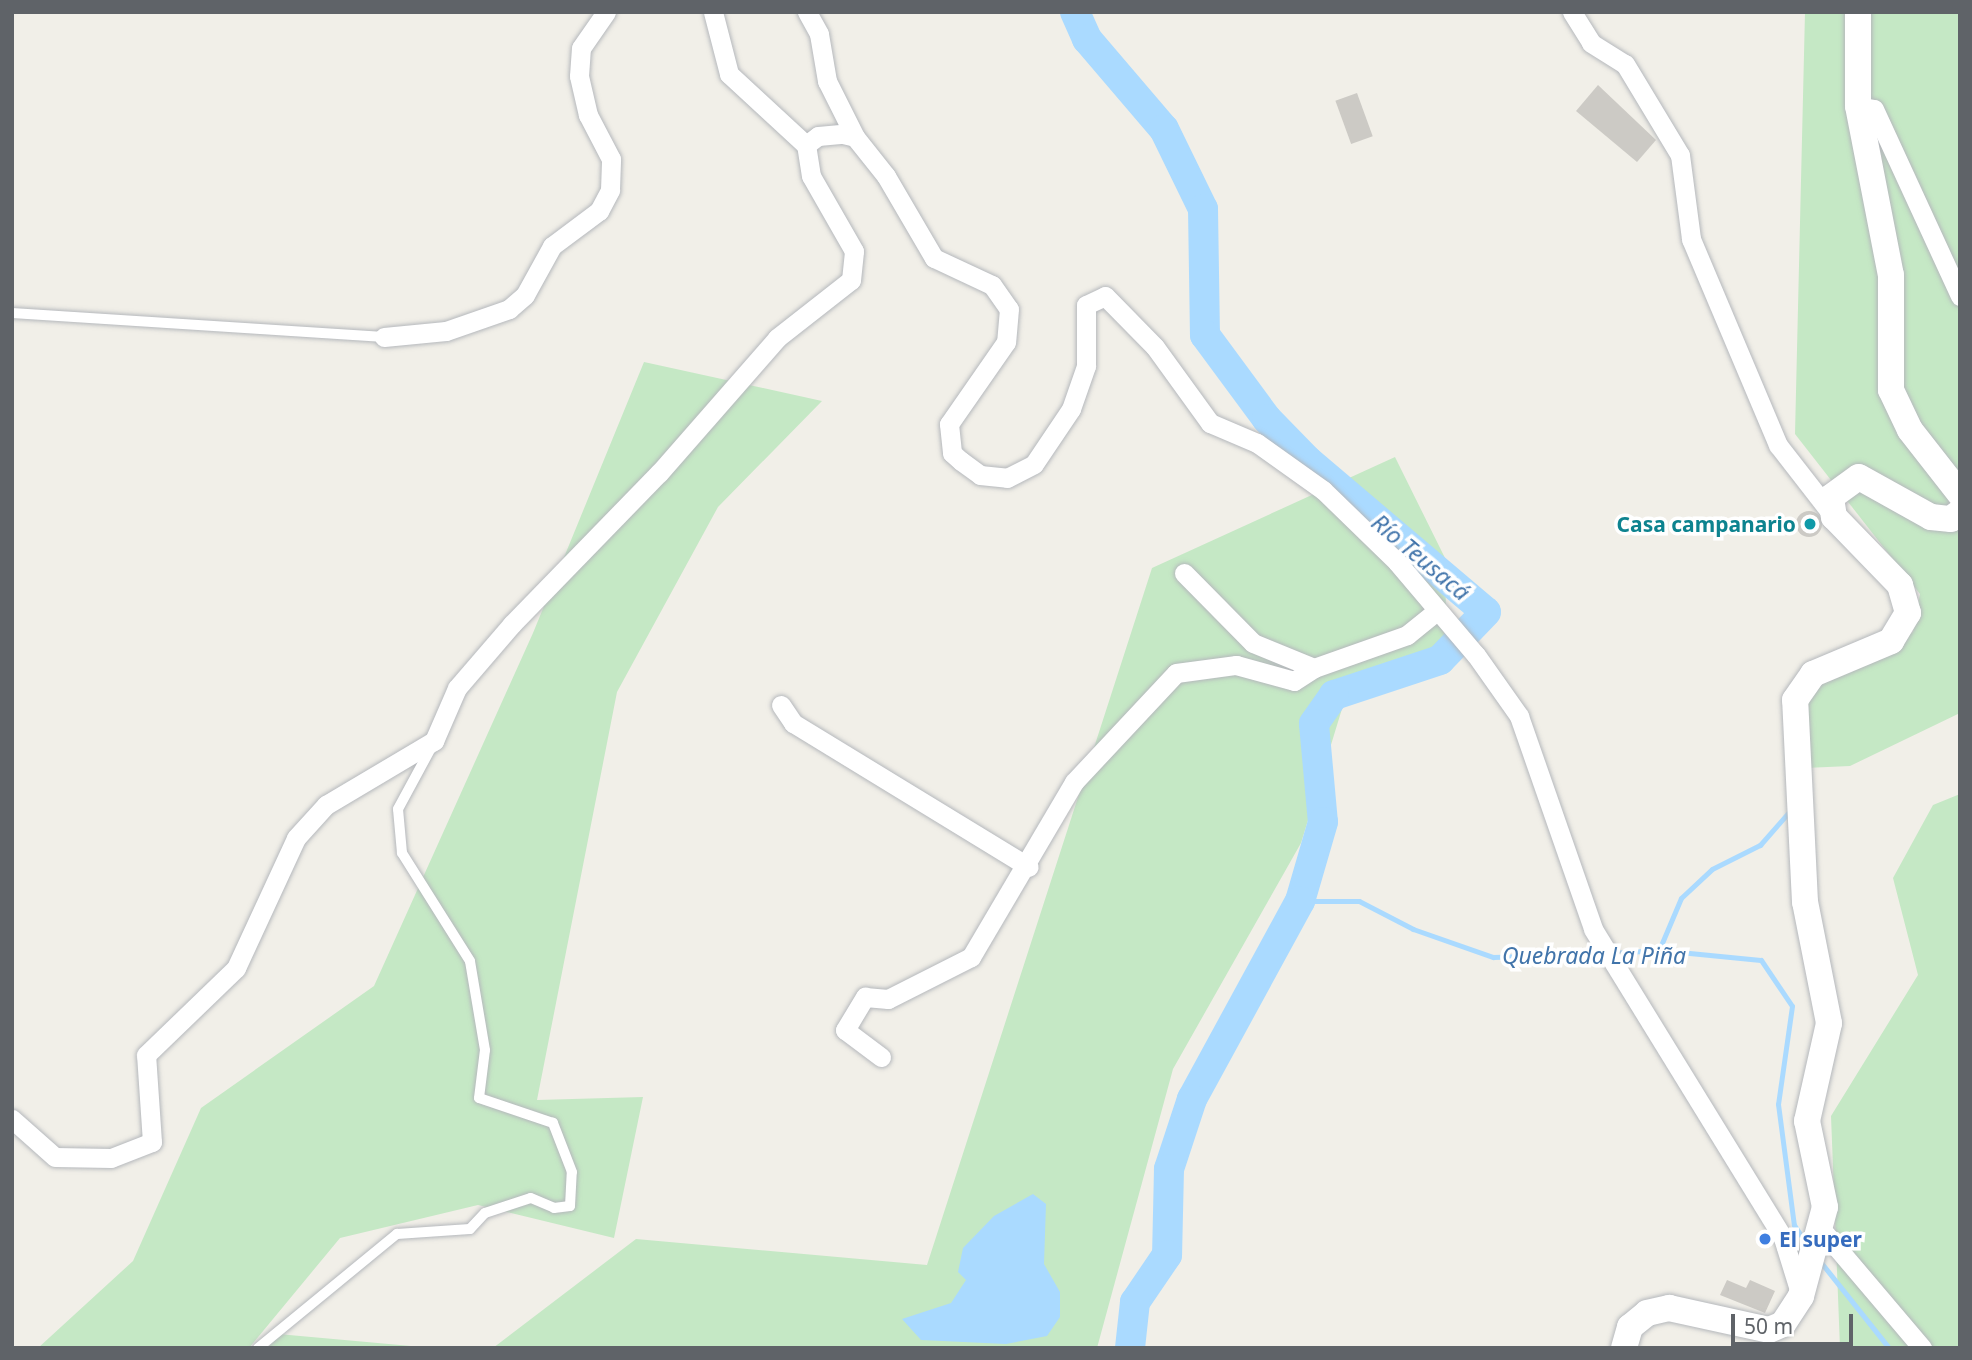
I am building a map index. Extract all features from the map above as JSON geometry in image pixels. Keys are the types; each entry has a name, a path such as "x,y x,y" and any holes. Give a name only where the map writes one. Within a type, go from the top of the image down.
{"street":[{"path":"384,337 446,331 509,309 525,295 552,246 599,211 610,190 611,159 588,115 579,76 581,48 606,12"},
{"path":"12,1119 55,1157 111,1158 152,1142 146,1055 236,968 296,838 326,805 434,741 457,688 512,624 659,473 776,338 851,280 854,251 811,176 806,145 729,74 713,12"},
{"path":"807,12 819,34 827,81 855,137 933,258 992,285 1009,310 1010,330 1001,352 949,424 952,453 980,475 1007,478 1034,464 1071,409 1086,366 1086,306 1105,296 1155,347 1210,423 1257,443 1323,490 1397,562 1519,716 1593,929 1783,1238 1801,1296"},
{"path":"1572,12 1591,43 1625,64 1680,155 1691,239 1778,445 1834,517 1900,584 1908,613 1891,641 1813,674 1795,700 1805,902 1829,1023 1807,1121 1825,1206 1818,1245 1801,1296 1783,1324 1769,1330 1669,1308 1647,1313 1630,1327 1624,1348"},
{"path":"1858,12 1858,106 1891,275 1891,390 1910,430 1960,494"},
{"path":"1858,106 1874,109 1960,296"},
{"path":"806,145 827,133 855,137"},
{"path":"1834,517 1835,489 1859,477 1931,517 1951,519 1960,512"},
{"path":"1184,573 1253,643 1314,668"},
{"path":"881,1057 845,1030 865,997 888,999 971,957 1029,867 1073,782 1176,673 1236,665 1294,681 1314,668 1407,635 1435,612"},
{"path":"781,705 793,723 1029,867"},
{"path":"1818,1245 1922,1348"}],"lane":[{"path":"12,313 384,337"},
{"path":"258,1348 397,1234 470,1229 510,1201 531,1198 554,1208 570,1206 572,1172 553,1123 480,1098 485,1050 470,961 402,853 398,809 434,741"}],"green space":[{"path":"1805,12 1960,12 1960,713 1850,766 1805,768 1797,699 1812,676 1883,651 1913,632 1920,594 1795,434"},
{"path":"644,362 822,401 718,507 617,692 537,1100 643,1097 614,1238 478,1205 340,1238 249,1348 38,1348 133,1261 201,1108 374,986 533,633"},
{"path":"1395,457 1445,558 1447,664 1345,699 1301,843 1173,1069 1097,1348 493,1348 636,1239 927,1265 1152,568"},
{"path":"1960,794 1960,1348 1840,1348 1831,1116 1918,975 1893,878 1933,805"},
{"path":"278,1334 433,1348 268,1348"}],"water":[{"path":"1033,1194 1046,1204 1044,1264 1060,1292 1060,1317 1047,1336 1006,1344 921,1340 902,1319 951,1303 966,1280 958,1272 963,1248 994,1216"}],"building":[{"path":"1598,85 1656,140 1637,162 1576,111"},
{"path":"1357,93 1373,136 1351,144 1335,101"},
{"name":"Casa campanario","path":"1809,511 1818,515 1822,524 1818,533 1809,537 1800,533 1796,524 1800,515"},
{"name":"El super","path":"1727,1280 1746,1288 1750,1280 1775,1291 1765,1313 1720,1295"}],"waterway":[{"name":"Río Teusacá","path":"1075,12 1087,39 1164,129 1203,209 1205,335 1267,419 1308,461 1486,612 1440,660 1334,695 1314,724 1323,822 1300,901 1192,1099 1169,1169 1167,1255 1135,1302 1130,1348"},
{"path":"1659,950 1681,898 1712,869 1760,845 1789,812"},
{"name":"Quebrada La Piña","path":"1300,901 1359,901 1413,929 1493,957 1602,954"},
{"name":"Quebrada La Piña","path":"1612,953 1659,950 1761,960 1792,1006 1778,1104 1794,1225 1807,1244"},
{"name":"Quebrada La Piña","path":"1819,1260 1889,1348"}],"place":[{"name":"Casa campanario","path":"1810,524"},
{"name":"El super","path":"1765,1239"}]}
